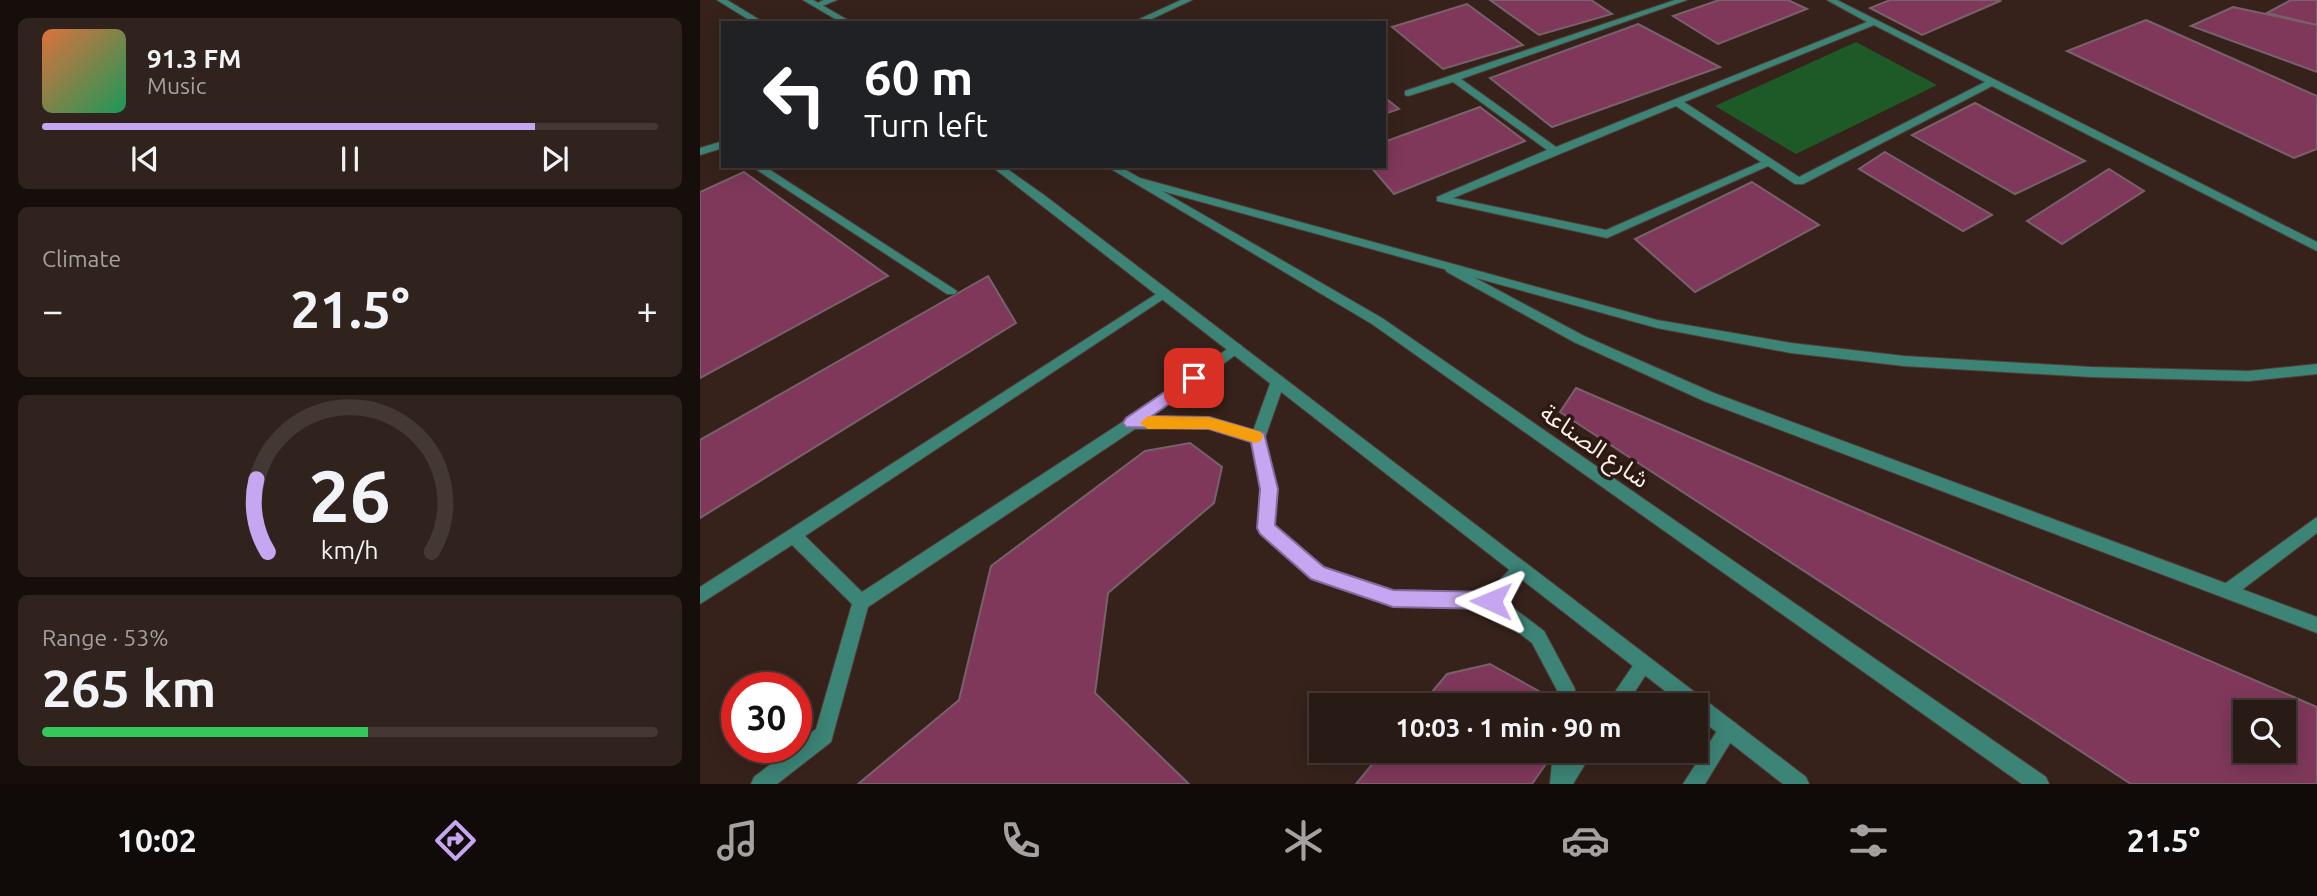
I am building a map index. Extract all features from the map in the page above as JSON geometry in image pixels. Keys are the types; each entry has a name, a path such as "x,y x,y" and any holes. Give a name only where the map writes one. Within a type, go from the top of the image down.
{"street":[{"path":"721,0 758,21"},
{"path":"807,0 845,21"},
{"path":"817,5 833,0"},
{"path":"1140,21 1188,0"},
{"path":"1408,93 1684,0"},
{"path":"1831,0 2317,247"},
{"path":"1769,162 1607,234 1441,199 1874,22"},
{"path":"1454,78 1555,152"},
{"path":"1677,102 1799,182 1992,82"},
{"path":"700,152 721,145"},
{"path":"760,168 951,291"},
{"path":"999,168 1236,348 1799,784"},
{"name":"شارع الصناعة","path":"1115,168 1377,321 2039,784"},
{"path":"1138,181 1657,324 1829,352 1991,368 2130,373 2249,376 2317,369"},
{"path":"1451,269 1579,339 1709,397 2317,625"},
{"path":"700,596 1164,293"},
{"path":"761,784 824,735 860,602 1132,423 1236,348"},
{"path":"1278,381 1258,438 1269,489 1266,528 1317,573 1393,598 1491,601 1538,637 1566,693"},
{"path":"1132,423 1209,423 1258,438"},
{"path":"2229,590 2317,524"},
{"path":"793,535 860,602"},
{"path":"1491,601 1521,569"},
{"path":"1623,693 1644,664"},
{"path":"1693,784 1729,730"},
{"path":"1560,784 1561,763"},
{"path":"1560,784 1575,763"}],"green space":[{"path":"1856,42 1937,85 1796,154 1715,106"}],"building":[{"path":"1490,0 1591,0 1612,14 1539,35"},
{"path":"1719,0 1788,0 1807,9 1718,44 1673,16"},
{"path":"1890,0 2000,1 1922,35 1870,8"},
{"path":"2291,0 2317,0 2317,25 2267,13"},
{"path":"1467,4 1523,45 1443,69 1392,27"},
{"path":"2233,7 2317,25 2317,72 2191,26"},
{"path":"2146,20 2317,96 2317,149 2294,158 2067,51"},
{"path":"1638,24 1720,67 1552,127 1490,78"},
{"path":"1386,99 1399,109 1386,113"},
{"path":"1975,103 2085,161 2015,194 1912,135"},
{"path":"1480,107 1525,141 1394,194 1372,168 1386,168 1386,141"},
{"path":"1885,152 1992,215 1963,231 1859,169"},
{"path":"2109,169 2144,191 2062,244 2027,221"},
{"path":"744,172 888,276 700,378 700,192"},
{"path":"1752,182 1819,225 1695,292 1635,239"},
{"path":"988,276 1016,323 700,518 700,440"},
{"path":"1576,388 2317,707 2317,784 2131,784 1560,412"},
{"path":"1190,443 1222,467 1214,503 1108,593 1095,693 1189,784 858,784 959,700 991,566 1145,451"},
{"path":"1490,664 1542,693 1431,693 1447,674"},
{"path":"1373,763 1547,763 1532,784 1356,784"}],"slow traffic":[{"path":"1148,423 1209,423 1255,437"}],"route":[{"path":"1194,378 1132,423 1209,423 1258,438 1269,489 1266,528 1317,573 1393,598 1491,601"}]}
